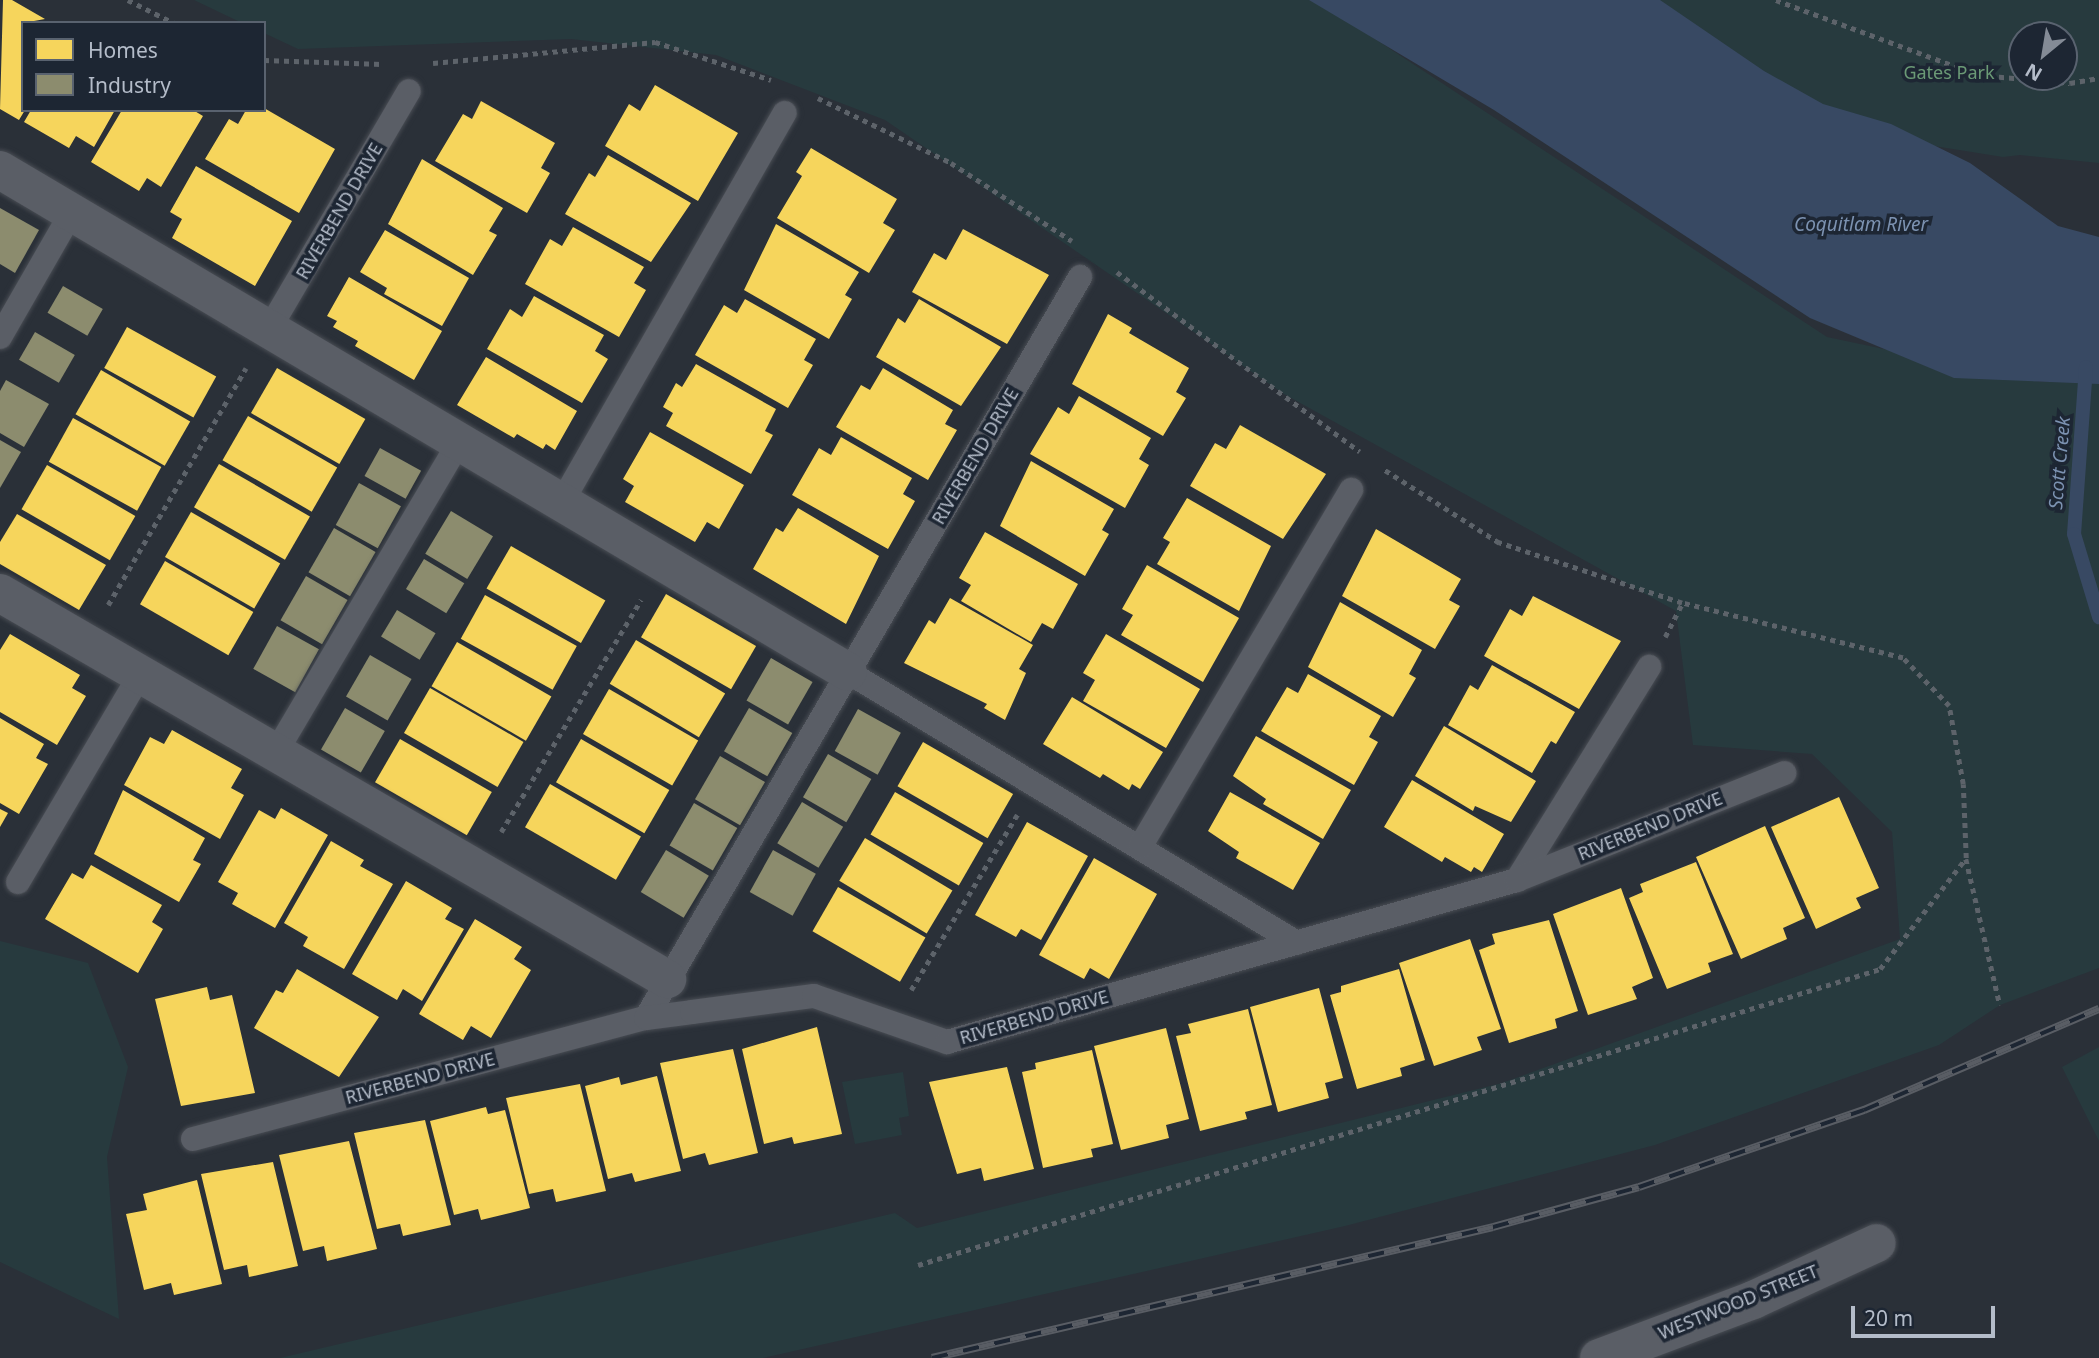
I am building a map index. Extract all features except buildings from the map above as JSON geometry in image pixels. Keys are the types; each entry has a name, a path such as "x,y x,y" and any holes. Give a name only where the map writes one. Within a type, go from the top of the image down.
{"street":[{"path":"0,170 268,331 563,500 848,671"},
{"path":"0,593 667,979"},
{"name":"WESTWOOD STREET","path":"1599,1358 1753,1300 1877,1243"}],"lane":[{"name":"RIVERBEND DRIVE","path":"268,331 409,91"},
{"path":"563,500 785,113"},
{"path":"0,337 72,212"},
{"name":"RIVERBEND DRIVE","path":"646,1018 1080,277"},
{"path":"276,752 460,441"},
{"path":"1140,847 1351,490"},
{"path":"1517,880 1650,667"},
{"path":"848,671 1297,943"},
{"path":"18,882 141,673"},
{"name":"RIVERBEND DRIVE","path":"193,1139 646,1018 814,996 947,1042 1517,880 1784,773"}],"path":[{"path":"128,0 170,21"},
{"path":"1776,0 1979,75 2070,83 2099,78"},
{"path":"105,610 268,331"},
{"path":"498,836 649,586"},
{"path":"907,997 1019,811"},
{"path":"1966,858 2000,1005"}],"green space":[{"path":"194,0 1316,0 1827,337 2040,382 2099,380 2099,968 2000,1005 1939,1045 1655,1145 1345,1226 763,1358 280,1358 895,1213 917,1228 1502,1083 1900,939 1892,832 1812,754 1693,745 1676,611 1284,394 885,120 716,55 571,39 298,49 266,34 266,21 238,21"},
{"name":"Gates Park","path":"1485,0 2099,0 2099,163 2020,155 2003,157 1909,142"},
{"path":"0,941 88,963 128,1067 107,1157 119,1319 0,1262"},
{"path":"2099,1047 2099,1141 2062,1067"},
{"path":"903,1072 909,1116 899,1118 902,1135 855,1144 842,1082"}],"water":[{"name":"Coquitlam River","path":"1309,0 1660,0 1764,71 1823,104 1891,124 1970,163 2058,226 2099,237 2099,384 1954,378 1810,318 1494,110"}],"waterway":[{"name":"Scott Creek","path":"2086,367 2074,534 2099,617"}],"railway":[{"path":"932,1358 1493,1227 1639,1187 1864,1110 2099,1009"}]}
